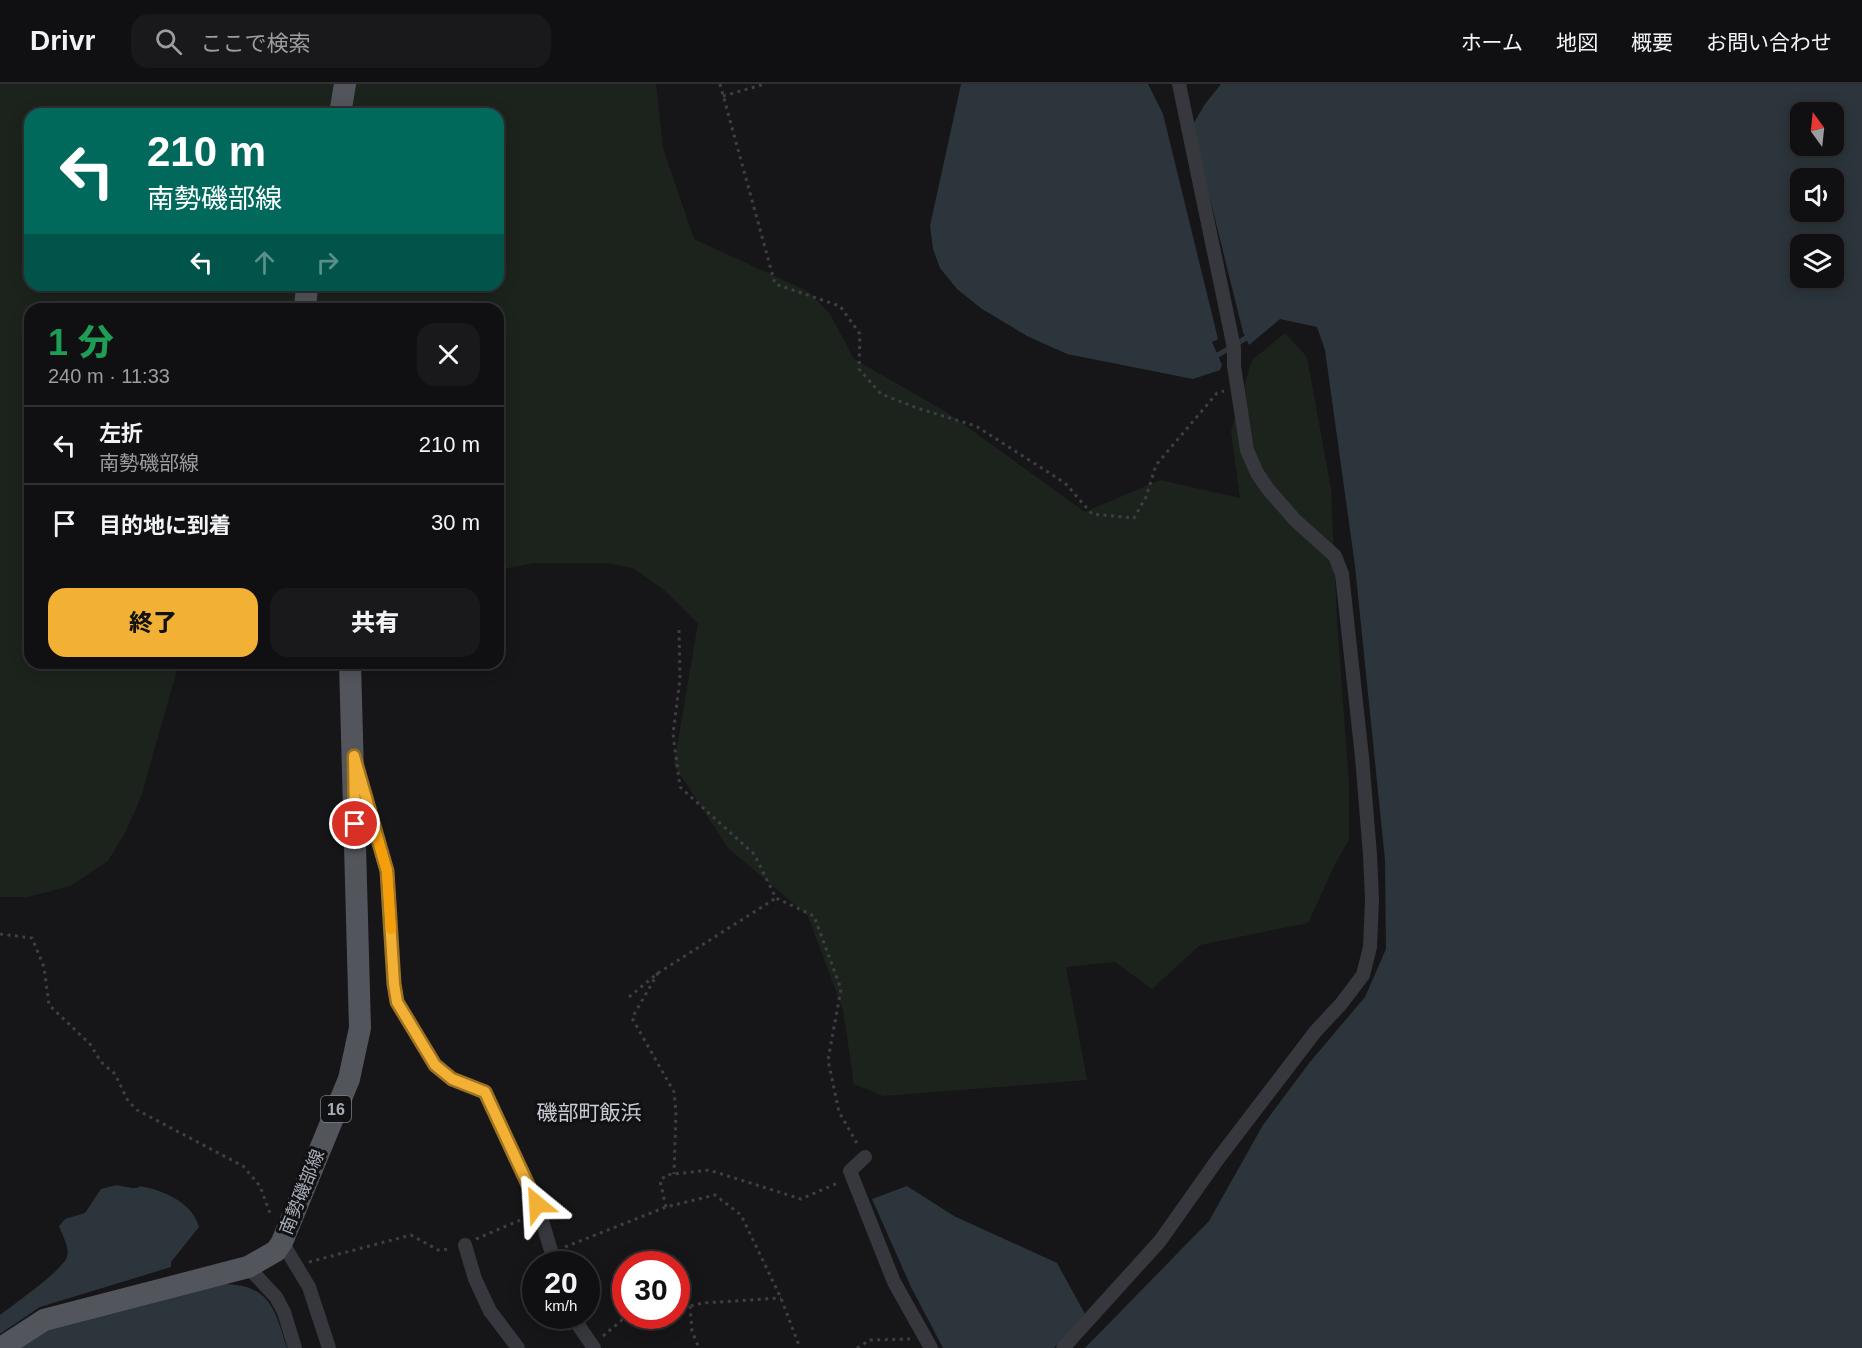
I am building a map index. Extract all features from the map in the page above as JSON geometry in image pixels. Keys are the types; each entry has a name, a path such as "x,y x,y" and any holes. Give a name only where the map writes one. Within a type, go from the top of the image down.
{"main road":[{"path":"341,108 345,84"},
{"name":"南勢磯部線","path":"1,1348 44,1320 248,1267 276,1251 282,1242 349,1079 360,1028 350,669"}],"street":[{"path":"1063,1348 1160,1241 1218,1159 1315,1032 1341,1004 1363,975 1371,947 1370,855 1342,574 1335,556 1295,520 1268,489 1257,473 1247,450 1234,366 1234,348 1179,93 1179,84"},
{"path":"354,756 387,871 397,1002 435,1065 452,1079 485,1092 540,1212 551,1251"},
{"path":"865,1157 850,1171 894,1282 929,1343"},
{"path":"282,1242 309,1287 329,1348"},
{"path":"465,1245 475,1279 490,1311 518,1348"},
{"path":"248,1267 276,1297 284,1312 296,1348"},
{"path":"581,1329 593,1346"}],"path":[{"path":"720,84 775,284 840,306 860,334 859,369 881,394 976,426 1065,483 1092,514 1134,518 1146,497 1156,465 1217,393 1237,386"},
{"path":"723,96 765,84"},
{"path":"679,630 680,679 674,734 680,787 754,854 776,898 814,916 841,989 828,1060 839,1112 865,1157"},
{"path":"628,997 658,973 776,898"},
{"path":"0,934 32,938 44,967 49,1005 90,1044 101,1062 115,1074 128,1101 137,1110 243,1167 261,1186 282,1242"},
{"path":"658,973 632,1018 674,1092 676,1111 674,1174"},
{"path":"666,1207 660,1181 666,1175 709,1170 801,1199 839,1183 850,1171"},
{"path":"569,1251 666,1207 715,1196 741,1215 781,1298 800,1348"},
{"path":"295,1265 411,1235 438,1250 458,1248 502,1226 540,1212"},
{"path":"699,1348 692,1331 690,1306 781,1298"},
{"path":"593,1346 612,1329"},
{"path":"857,1348 870,1340 929,1343"}],"shaded area":[{"path":"0,84 656,84 663,148 694,239 809,292 830,314 854,359 948,413 1085,512 1160,480 1240,498 1231,431 1252,360 1285,333 1307,357 1331,489 1337,620 1349,784 1349,840 1336,862 1308,923 1200,945 1152,989 1115,962 1066,967 1087,1080 883,1096 854,1084 843,1010 808,916 728,848 674,765 698,623 664,590 633,568 606,563 535,563 504,569 504,303 24,303 24,669 177,669 141,797 126,831 108,861 70,886 28,897 0,897"},
{"path":"961,84 1148,84 1163,114 1218,339 1212,342 1222,365 1220,370 1193,379 1067,354 1027,336 982,309 957,289 940,268 933,249 930,226"},
{"path":"1221,84 1862,84 1862,1348 1085,1348 1209,1221 1263,1125 1310,1062 1365,997 1386,949 1385,860 1355,566 1325,350 1317,327 1280,319 1249,345 1243,332 1192,126 1205,104"},
{"path":"117,1185 133,1188 141,1186 162,1192 178,1200 196,1219 199,1227 171,1262 171,1267 40,1307 0,1334 0,1315 64,1263 68,1253 67,1245 59,1226 65,1219 85,1213 101,1189"},
{"path":"907,1186 954,1216 1057,1263 1085,1314 1054,1348 943,1348 911,1287 872,1199"},
{"path":"218,1284 248,1288 267,1300 278,1320 287,1348 19,1348 51,1327"}],"waterway":[{"path":"1211,355 1218,355 1246,338"}],"slow traffic":[{"path":"371,817 387,871 391,929"}],"district":[{"name":"磯部町飯浜","path":"589,1112"}],"route":[{"path":"355,824 354,756 387,871 397,1002 435,1065 452,1079 485,1092 537,1204"}]}
